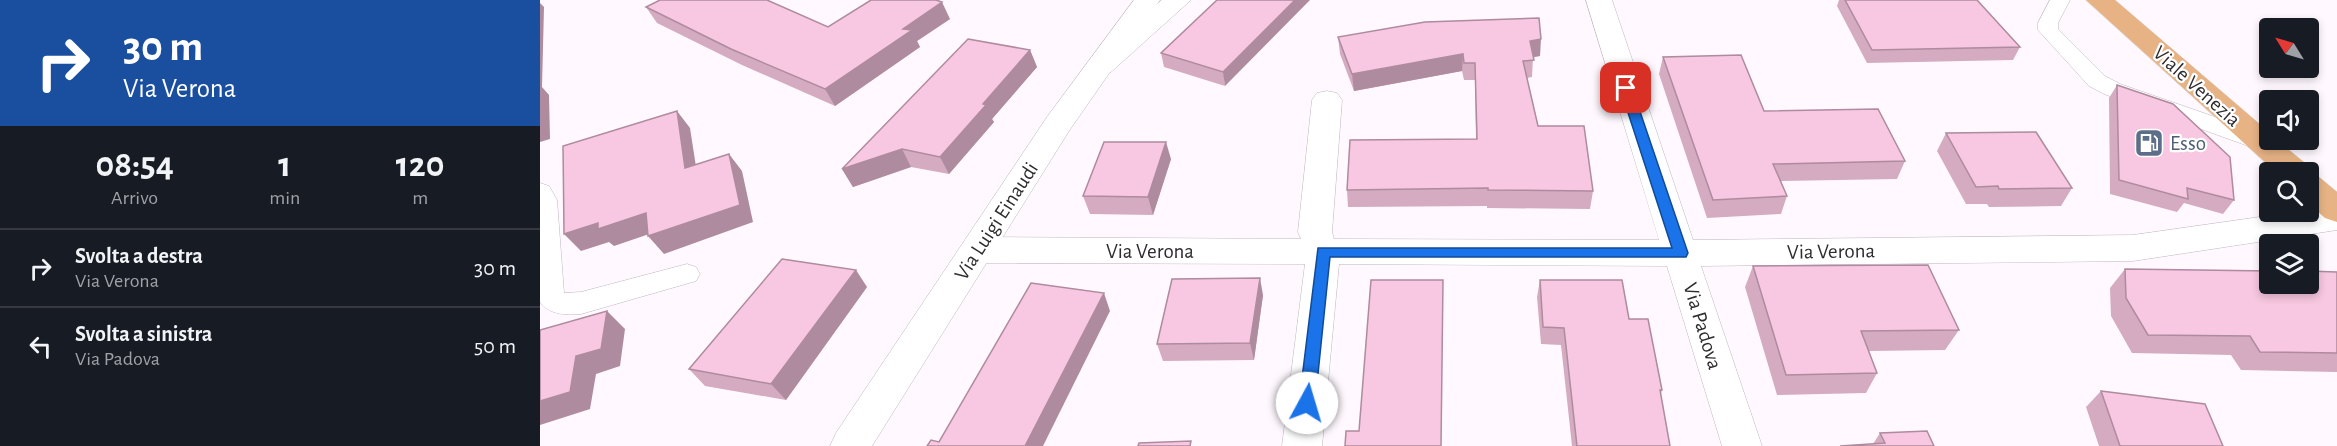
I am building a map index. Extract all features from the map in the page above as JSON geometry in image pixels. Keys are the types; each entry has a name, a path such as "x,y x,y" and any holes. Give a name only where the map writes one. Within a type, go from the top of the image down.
{"main road":[{"name":"Viale Venezia","path":"2099,0 2259,141"},
{"name":"Viale Venezia","path":"2269,150 2283,162"},
{"path":"2319,194 2337,210"}],"street":[{"name":"Via Luigi Einaudi","path":"850,446 1095,70 1147,0"},
{"path":"1095,70 1178,0"},
{"name":"Via Padova","path":"1599,0 1742,446"},
{"path":"1302,446 1323,252 1315,232 1327,100"},
{"name":"Via Verona","path":"977,250 1681,253 2133,248 2337,218"}],"lane":[{"path":"2060,0 2048,23 2048,30 2097,81 2112,89 2259,141"},
{"path":"540,192 545,200 551,297 555,302 580,303 687,274"}],"building":[{"path":"660,0 767,0 828,27 871,0 936,0 942,2 903,29 912,30 825,89 731,49 646,7"},
{"path":"1217,0 1295,0 1223,72 1161,53"},
{"path":"1845,0 1977,0 2020,47 1872,50"},
{"path":"1539,18 1541,39 1530,41 1534,60 1523,61 1538,126 1584,126 1593,191 1488,190 1488,188 1347,190 1350,140 1477,139 1475,63 1464,63 1463,54 1352,74 1338,37 1425,22"},
{"path":"968,39 1030,50 940,157 902,149 842,169"},
{"path":"1741,55 1764,111 1878,109 1905,161 1773,164 1787,196 1713,200 1663,57"},
{"path":"2117,85 2173,104 2230,157 2234,200 2187,188 2188,199 2119,180"},
{"path":"677,111 685,168 729,154 740,205 648,236 646,213 598,229 598,223 564,234 563,146"},
{"path":"2036,132 2072,188 1976,187 1946,133"},
{"path":"1104,142 1166,142 1148,197 1083,196"},
{"path":"782,259 856,270 771,384 689,369"},
{"path":"1928,265 1959,330 1861,331 1877,373 1786,375 1753,266"},
{"path":"2125,269 2259,271 2259,294 2319,294 2319,271 2337,272 2337,353 2260,352 2250,336 2148,335 2126,298"},
{"path":"1260,278 1250,343 1157,344 1172,279"},
{"path":"1371,280 1443,280 1441,446 1345,446 1346,431 1359,431"},
{"path":"1540,280 1622,280 1629,319 1648,319 1670,446 1577,446 1564,328 1543,327"},
{"path":"1031,283 1104,293 1025,446 927,446 931,440 939,442"},
{"path":"607,311 601,349 576,356 570,392 540,401 540,330"},
{"path":"2101,391 2205,404 2223,446 2120,446"},
{"path":"1927,431 1934,446 1840,446 1885,443 1880,433"},
{"path":"1191,441 1190,446 1138,446 1139,443"}],"place":[{"name":"Esso","path":"2149,143"}],"route":[{"path":"1307,403 1323,252 1681,253 1626,88"}]}
